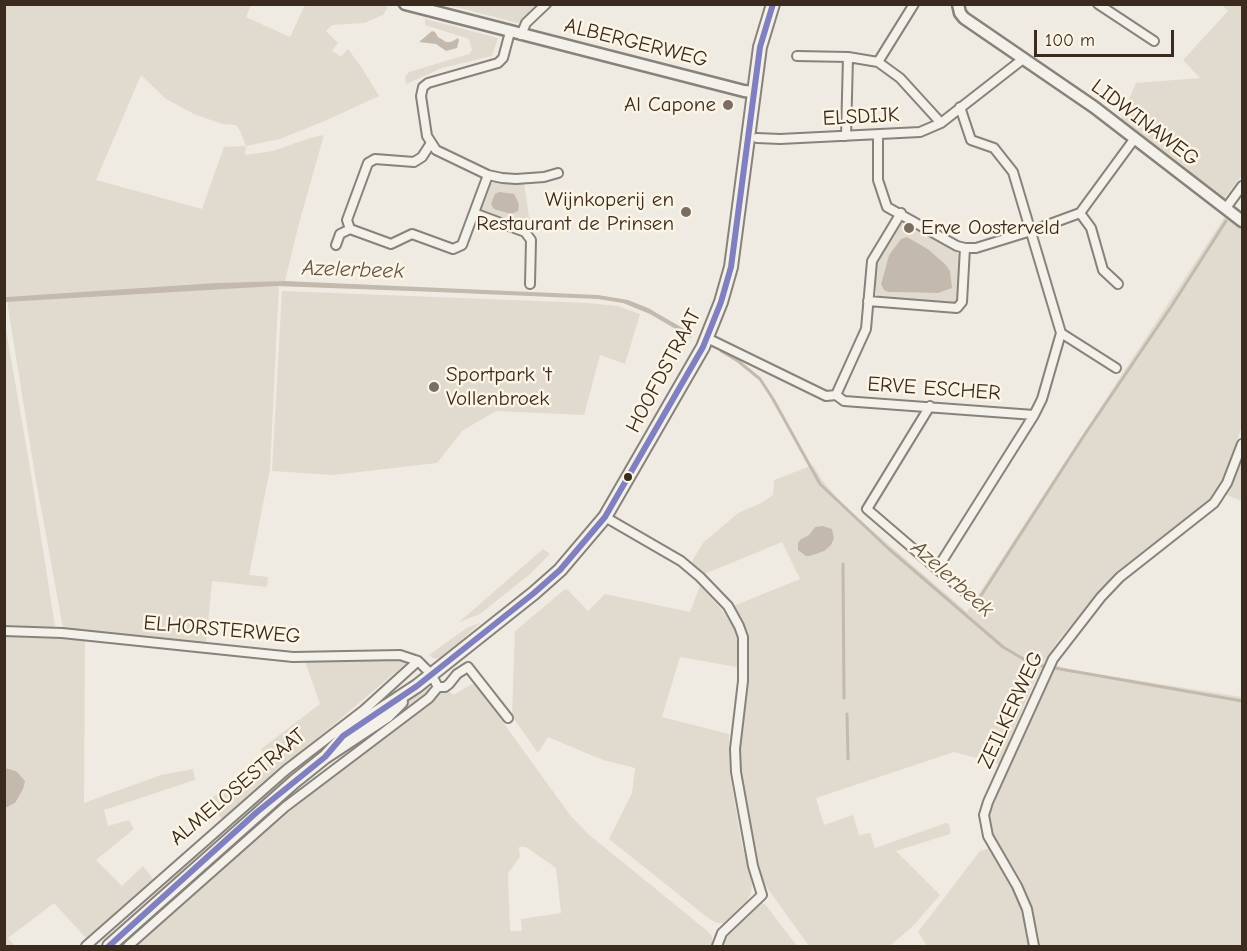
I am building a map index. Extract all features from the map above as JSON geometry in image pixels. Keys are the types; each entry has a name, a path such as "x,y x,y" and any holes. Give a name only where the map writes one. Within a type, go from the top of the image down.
{"main road":[{"name":"HOOFDSTRAAT","path":"431,674 560,570 605,517 707,338 722,302 731,267 760,47 773,4"},
{"name":"ALMELOSESTRAAT","path":"109,946 257,812 325,757 350,730 417,686 431,674"}],"street":[{"name":"ALBERGERWEG","path":"405,4 516,34 753,92"},
{"path":"546,4 516,34 498,63 428,83 423,87 421,96 426,130 430,143 436,150 488,175 502,178 544,177 558,173"},
{"path":"878,62 914,4"},
{"path":"1098,4 1154,41"},
{"name":"LIDWINAWEG","path":"958,5 964,18 1094,107 1242,220"},
{"path":"797,56 848,57 878,62 900,78 941,123"},
{"path":"846,136 848,57"},
{"name":"ELSDIJK","path":"757,138 920,132 941,123 1023,59"},
{"path":"937,569 1034,415 1042,399 1061,333 1018,184 1010,166 994,148 971,140 960,107"},
{"path":"878,135 878,180 887,207 957,246 965,248 976,248 1080,213 1135,138"},
{"path":"350,229 347,220 368,163 375,159 414,162 422,157 430,143"},
{"path":"336,245 340,234 350,229 391,244 412,234 453,249 462,245 488,175"},
{"path":"1226,208 1242,186"},
{"path":"474,213 525,231 531,240 530,284"},
{"path":"901,213 872,261 868,301 957,308 962,302 965,248"},
{"path":"1080,213 1091,228 1103,270 1118,284"},
{"name":"ERVE ESCHER","path":"868,301 866,329 836,395 844,400 1034,415"},
{"path":"1061,333 1116,368"},
{"path":"707,338 826,396 836,395"},
{"path":"930,406 867,508 970,596"},
{"name":"ZEILKERWEG","path":"1034,946 1027,909 1017,886 988,836 984,815 988,802 1050,665 1101,597 1120,577 1214,503 1227,483 1242,444"},
{"path":"605,517 681,561 719,595 740,626 744,663 735,749 736,772 753,866 762,895 722,933 717,946"},
{"name":"ELHORSTERWEG","path":"4,631 62,633 293,657 399,655 418,661"},
{"path":"418,661 431,674 438,687"},
{"name":"ALMELOSESTRAAT","path":"86,946 277,777 364,710 418,661"},
{"path":"438,687 445,687 468,667 508,718"},
{"path":"128,946 285,807 429,698 438,687"}],"shaded area":[{"path":"379,4 388,7 383,15 364,23 332,25 326,31 338,43 332,51 341,57 348,49 379,96 280,139 246,146 245,155 273,151 324,135 285,281 215,283 5,297 4,5 251,5 246,17 290,37 305,5","holes":["141,75 166,99 194,114 222,124 236,125 246,146 224,147 202,209 96,180"]},
{"path":"540,4 518,23 448,5"},
{"path":"1222,5 1242,5 1242,175 1223,200 1119,123 1136,83 1200,78 1183,60 1228,11"},
{"path":"425,19 498,38 492,56 442,68 406,84 405,77 409,72 469,54 472,50 469,39 425,25"},
{"path":"432,31 446,42 458,38 457,48 446,51 436,44 419,42"},
{"path":"496,182 524,183 529,217 532,221 528,230 484,213 480,207 488,185"},
{"path":"499,192 514,194 519,204 518,211 511,214 494,209 491,204 495,194"},
{"path":"1226,215 1242,228 1242,426 1222,482 1214,495 1196,511 1115,573 1057,642 1032,687 999,764 954,752 816,798 824,825 853,815 859,835 870,833 875,848 946,823 949,824 950,834 896,851 940,895 914,925 891,945 809,946 758,875 739,778 737,746 746,652 731,607 800,579 782,542 702,575 689,566 703,543 738,513 773,495 774,480 813,465 843,505 967,612","holes":["815,527 818,552 810,556 801,539 809,535"]},
{"path":"904,223 958,253 961,258 959,295 956,303 882,299 876,295 875,267 897,225","holes":["907,237 941,260 950,271 938,293 888,292 881,284 889,255 901,239"]},
{"path":"907,237 929,250 945,264 950,271 952,288 938,293 884,290 881,284 889,255 901,239"},
{"path":"285,281 598,295 628,300 648,308 693,334 691,338 650,314 623,303 598,299 276,286 5,302 5,297 215,283"},
{"path":"279,284 270,469 249,575 268,577 267,587 212,581 206,645 63,628 7,301"},
{"name":"Sportpark 't Vollenbroek","path":"282,291 588,303 618,306 640,314 625,364 600,355 584,415 496,411 462,431 437,463 333,475 272,471"},
{"path":"5,324 55,626 52,627 5,625"},
{"path":"1242,462 1242,501 1227,495"},
{"path":"823,526 832,529 834,538 831,545 824,551 810,556 798,550 798,543 801,539 809,535 815,527"},
{"path":"543,549 550,554 530,574 480,614 459,622"},
{"path":"700,586 735,629 738,641 737,667 680,657 662,717 729,734 730,775 742,845 752,883 747,901 724,923 717,923 708,918 609,839 632,793 635,768 603,760 548,737 538,753 512,716 515,631 564,590 567,589 588,611 605,594 690,612"},
{"path":"480,623 441,659 429,655 468,627"},
{"path":"4,634 85,640 84,803 161,775 193,769 195,780 104,810 108,826 129,820 134,829 96,860 122,886 143,866 153,879 86,938 54,903 8,938 15,946 5,946 5,808 15,803 16,771 5,768"},
{"path":"411,659 222,819 208,800 268,763 261,749 320,704 305,661"},
{"path":"1054,664 1066,669 1242,697 1242,946 1038,946 1031,910 1022,881 993,837 987,814"},
{"path":"472,684 476,685 570,815 588,834 705,929 712,936 712,946 135,946 211,877 377,739 445,688 453,695","holes":["519,847 526,847 556,868 561,913 521,919 522,931 510,931 508,873 520,857"]},
{"path":"422,686 429,687 428,695 376,730"},
{"path":"5,768 16,771 25,781 15,803 5,808"},
{"path":"990,848 996,862 1012,886 1021,908 1030,946 927,946 918,932 980,851"},
{"path":"759,902 765,904 797,946 721,946 729,931"}],"waterway":[{"path":"975,605 1226,221"},
{"name":"Azelerbeek","path":"721,351 760,379 820,484 889,549 1003,647 1032,664 1242,701"},
{"path":"843,564 844,698"},
{"path":"847,714 848,759"}],"transit line":[{"path":"109,946 257,812 325,757 343,736 417,686 534,593 560,570 605,517 703,347 721,302 731,267 760,47 773,4"}],"place":[{"name":"Al Capone","path":"728,105"},
{"name":"Wijnkoperij en Restaurant de Prinsen","path":"686,212"},
{"name":"Erve Oosterveld","path":"909,228"},
{"name":"Sportpark 't Vollenbroek","path":"434,387"}]}
